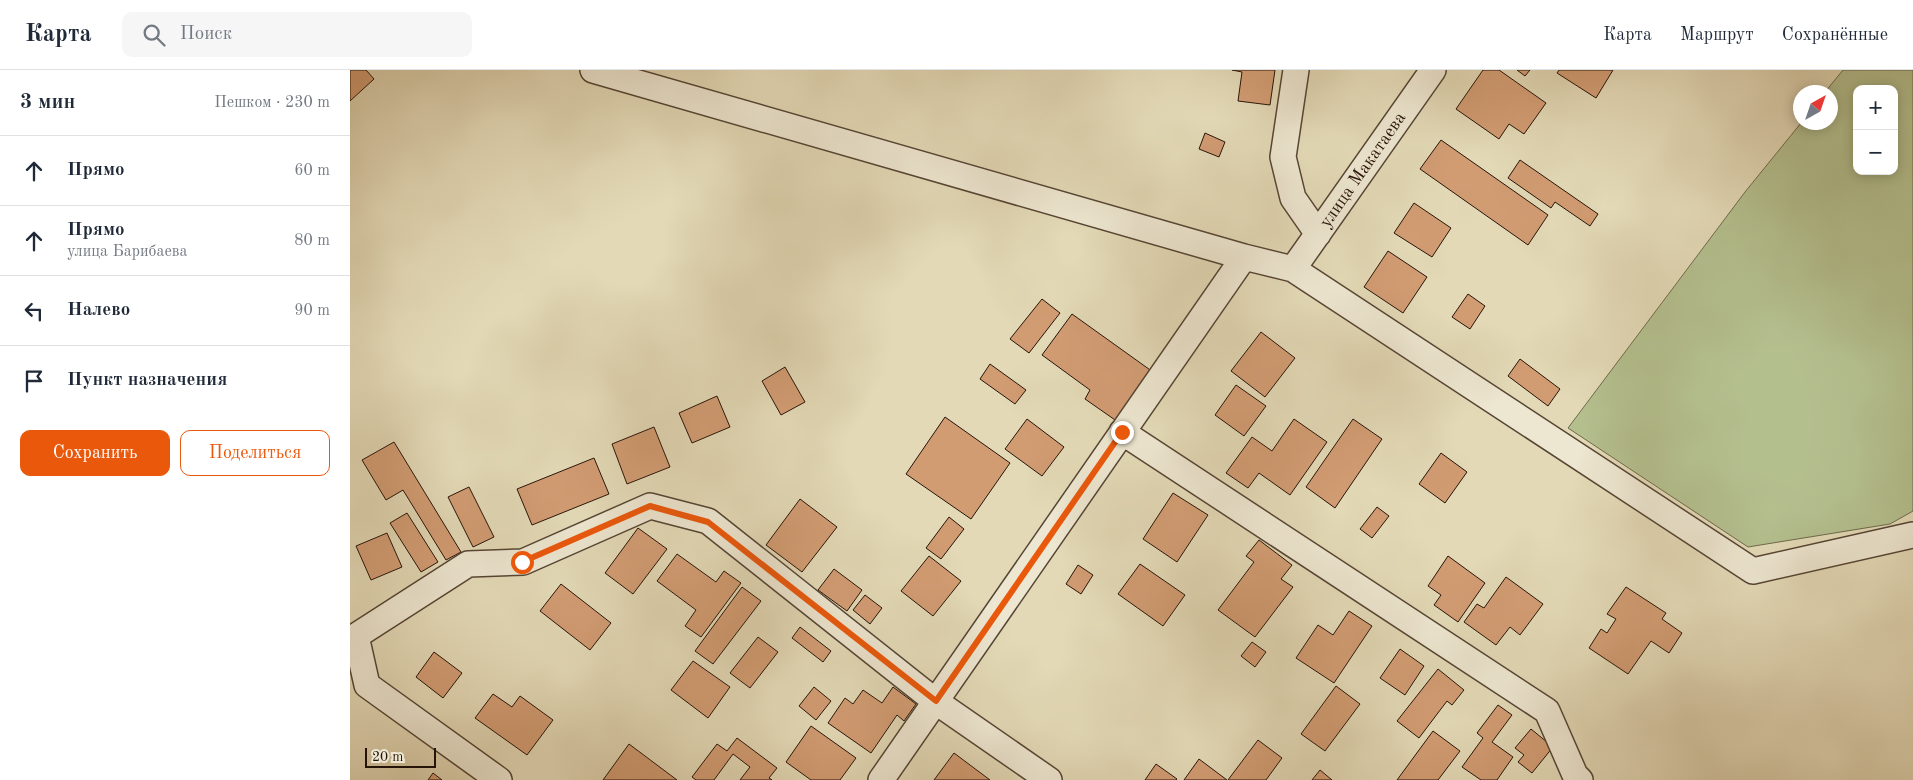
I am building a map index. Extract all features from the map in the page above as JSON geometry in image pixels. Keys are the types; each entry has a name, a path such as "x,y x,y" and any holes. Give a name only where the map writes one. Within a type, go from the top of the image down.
{"street":[{"path":"593,70 1244,257 1294,269 1753,571 1913,535"},
{"path":"1296,70 1284,156 1293,198 1318,234"},
{"name":"улица Макатаева","path":"1294,269 1433,70"},
{"path":"880,780 1244,257"},
{"path":"1122,432 1547,711 1575,776 1580,780"},
{"path":"499,780 367,685 356,636 468,564 522,562 650,506 708,522 936,701 1049,780"}],"green space":[{"path":"1843,70 1913,70 1913,511 1890,524 1748,547 1568,428 1745,192 1795,130 1838,130 1838,85 1831,85"}],"building":[{"path":"350,70 366,70 374,79 350,101"},
{"path":"1232,70 1275,70 1270,105 1238,101 1242,72"},
{"path":"1483,70 1499,70 1546,103 1524,134 1509,124 1499,139 1456,109"},
{"path":"1517,70 1530,70 1525,76"},
{"path":"1559,70 1613,70 1596,98 1557,73"},
{"path":"1205,133 1225,142 1219,157 1199,149"},
{"path":"1441,140 1548,215 1528,245 1420,169"},
{"path":"1520,160 1598,214 1590,226 1555,202 1551,208 1508,178"},
{"path":"1414,203 1451,228 1432,257 1394,233"},
{"path":"1388,251 1427,277 1403,313 1364,287"},
{"path":"1468,294 1485,306 1470,329 1452,317"},
{"path":"1042,299 1060,313 1029,353 1010,339"},
{"path":"1072,314 1153,372 1118,422 1085,399 1090,390 1042,355"},
{"path":"1261,332 1295,358 1265,397 1231,371"},
{"path":"1520,359 1560,389 1548,406 1508,376"},
{"path":"990,364 1026,390 1015,404 980,379"},
{"path":"785,367 805,402 781,415 762,381"},
{"path":"1236,385 1266,406 1244,436 1215,415"},
{"path":"717,396 730,427 692,443 679,413"},
{"path":"945,417 1010,463 971,519 906,474"},
{"path":"1027,419 1064,447 1042,476 1005,449"},
{"path":"1294,419 1327,442 1290,495 1259,473 1248,488 1226,473 1252,437 1272,451"},
{"path":"1353,419 1382,439 1335,508 1306,487"},
{"path":"654,427 670,467 627,484 612,444"},
{"path":"394,442 461,552 446,560 403,490 386,500 362,460"},
{"path":"1441,453 1467,472 1445,503 1419,484"},
{"path":"594,458 609,494 532,525 517,489"},
{"path":"469,487 494,537 473,547 448,497"},
{"path":"1173,493 1208,515 1177,562 1143,539"},
{"path":"800,499 837,527 802,572 766,545"},
{"path":"1377,507 1389,516 1372,538 1360,529"},
{"path":"407,513 438,562 421,572 390,523"},
{"path":"949,517 964,529 941,559 926,548"},
{"path":"638,528 667,549 633,594 605,573"},
{"path":"387,533 402,567 371,580 356,546"},
{"path":"1259,540 1292,565 1281,579 1293,587 1255,637 1218,610 1254,562 1246,556"},
{"path":"677,554 716,582 724,571 741,583 701,637 685,626 696,610 657,581"},
{"path":"929,556 961,581 933,616 901,591"},
{"path":"1448,556 1485,583 1458,622 1434,605 1441,595 1428,586"},
{"path":"1140,564 1185,595 1163,626 1118,594"},
{"path":"1078,565 1093,575 1081,594 1066,584"},
{"path":"834,569 862,590 847,611 818,590"},
{"path":"1506,577 1543,604 1520,635 1510,627 1496,645 1464,622 1477,604 1484,608"},
{"path":"561,584 611,623 590,650 540,611"},
{"path":"742,587 761,601 713,664 695,651"},
{"path":"1626,587 1666,613 1662,619 1682,633 1669,653 1651,641 1628,674 1589,648 1601,629 1607,633 1616,619 1607,614"},
{"path":"865,595 882,608 870,624 853,610"},
{"path":"1349,611 1372,626 1334,683 1296,658 1318,625 1333,635"},
{"path":"800,627 831,651 823,662 792,638"},
{"path":"758,637 778,652 750,688 730,673"},
{"path":"1252,642 1266,652 1255,667 1241,656"},
{"path":"1400,649 1424,666 1405,695 1380,678"},
{"path":"434,652 462,673 443,698 416,677"},
{"path":"693,661 730,687 708,718 671,690"},
{"path":"1438,669 1464,690 1452,705 1447,701 1419,738 1397,721"},
{"path":"1336,686 1360,704 1325,751 1301,734"},
{"path":"814,687 831,701 816,720 799,706"},
{"path":"893,687 916,704 904,721 897,715 871,753 828,723 845,698 853,704 863,690 882,703"},
{"path":"493,694 512,707 520,696 553,720 527,755 475,718"},
{"path":"1498,705 1512,715 1492,742 1513,757 1497,780 1481,780 1462,767 1483,738 1477,733"},
{"path":"811,726 856,758 840,780 811,780 786,762"},
{"path":"1531,729 1553,747 1532,773 1518,762 1524,755 1515,748"},
{"path":"1433,731 1460,751 1438,780 1397,780"},
{"path":"737,738 777,768 769,778 772,780 740,780 750,767 733,754 714,780 696,780 692,777 717,744 727,751"},
{"path":"1258,740 1282,758 1266,780 1228,780"},
{"path":"629,744 677,780 603,780"},
{"path":"954,753 990,780 934,780"},
{"path":"1199,759 1227,780 1184,780"},
{"path":"1156,764 1177,779 1145,780"},
{"path":"1320,770 1332,780 1312,780"},
{"path":"433,773 442,780 428,780"}],"route":[{"path":"522,562 650,506 708,522 936,701 1122,432"}]}
